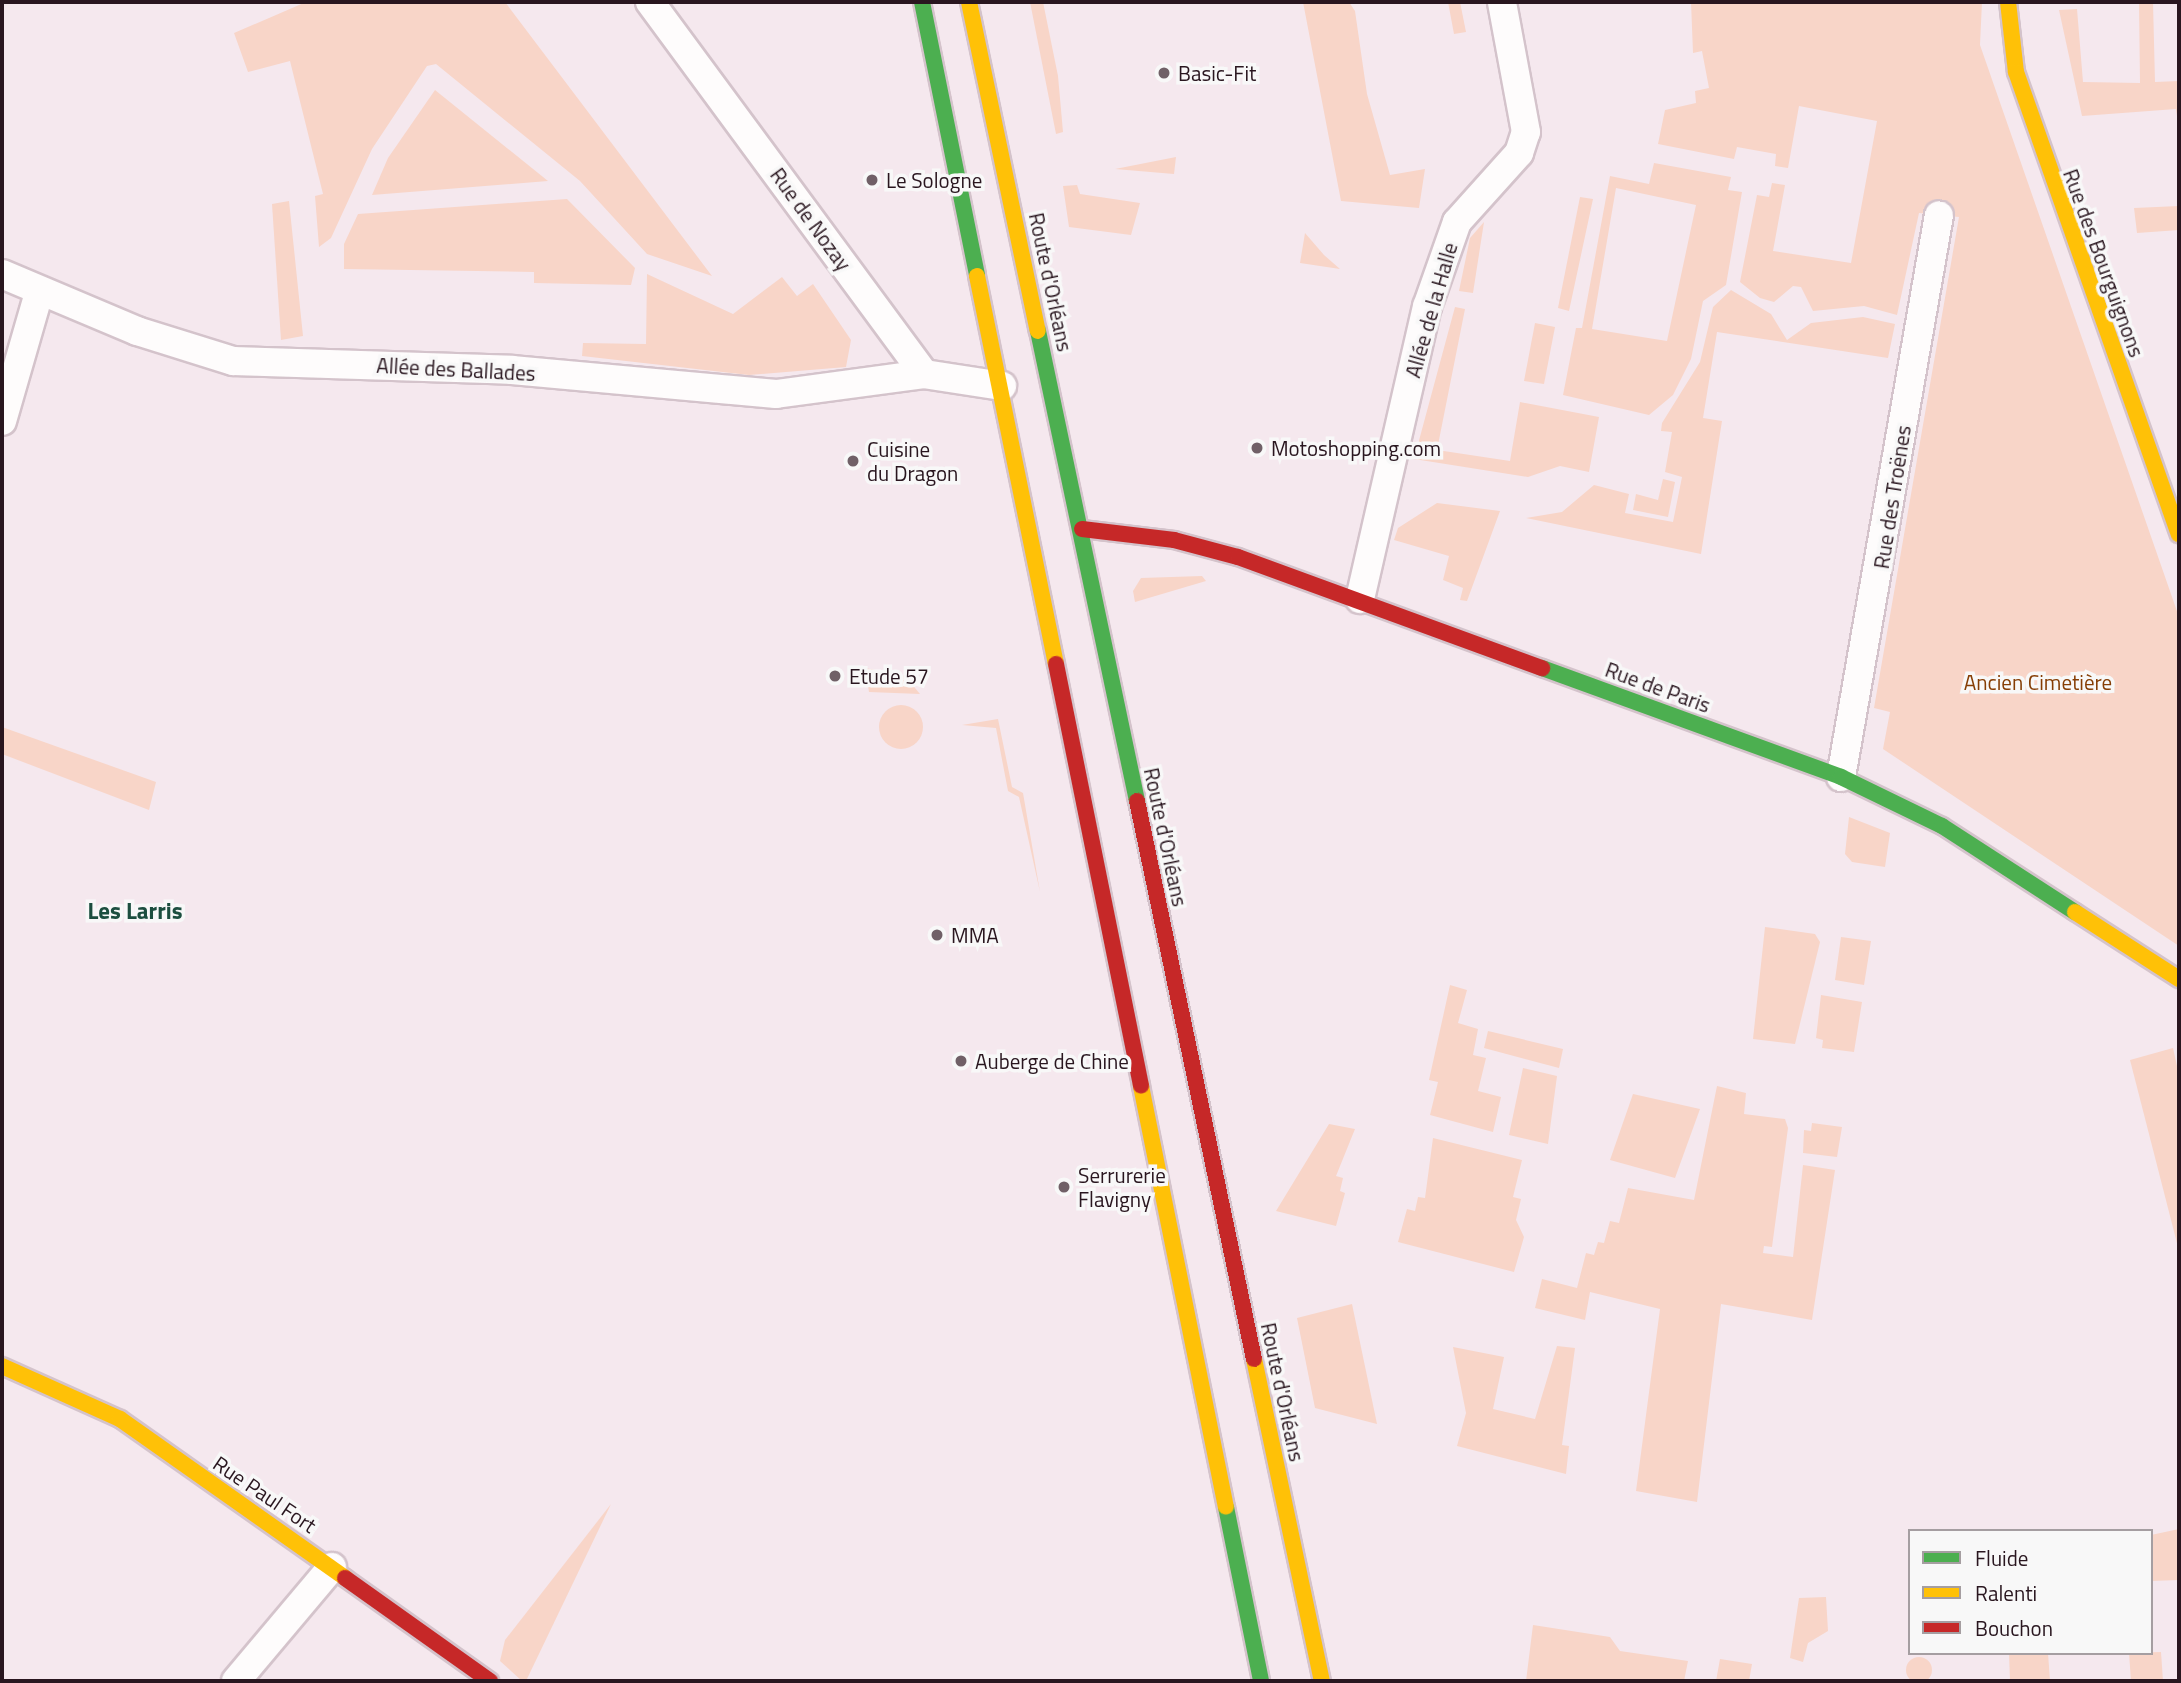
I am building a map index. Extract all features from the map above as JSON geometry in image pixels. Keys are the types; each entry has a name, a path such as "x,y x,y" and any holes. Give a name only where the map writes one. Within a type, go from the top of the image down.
{"main road":[{"path":"922,2 1002,386 1261,1681"},
{"name":"Route d'Orléans","path":"970,2 1322,1681"},
{"name":"Rue des Bourguignons","path":"2008,2 2016,72 2179,534"},
{"name":"Rue de Paris","path":"1082,529 1174,540 1360,599 1841,777 1942,826 2179,979"},
{"name":"Rue Paul Fort","path":"2,1366 120,1419 490,1681"}],"street":[{"name":"Rue de Nozay","path":"650,2 924,374"},
{"name":"Allée de la Halle","path":"1360,599 1427,307 1457,222 1519,153 1526,131 1502,2"},
{"name":"Rue des Troënes","path":"1841,777 1939,215"},
{"name":"Allée des Ballades","path":"2,274 39,293 204,356 233,361 512,370 776,394 924,374"},
{"path":"2,421 39,293"},
{"path":"924,374 1002,386"},
{"path":"236,1681 332,1567"}],"green space":[{"path":"306,2 505,2 712,276 647,254 580,181 436,64 427,66 372,149 331,238 319,247 315,196 323,194 290,61 248,72 234,33"},
{"path":"1030,2 1043,2 1058,76 1063,132 1056,134"},
{"path":"1303,2 1349,2 1355,11 1367,94 1390,175 1425,169 1419,208 1341,201"},
{"path":"1448,2 1460,2 1466,32 1454,34"},
{"name":"Ancien Cimetière","path":"1691,2 1982,2 1980,45 2179,617 2179,946 1883,749 1890,712 1874,708 1959,217 1919,213 1897,315 1864,306 1813,311 1801,287 1793,286 1774,302 1760,298 1740,282 1757,195 1769,197 1772,183 1785,185 1773,251 1851,263 1877,121 1799,106 1788,168 1775,166 1776,154 1737,147 1734,159 1658,144 1665,110 1696,103 1695,91 1709,88 1702,51 1693,53"},
{"path":"2139,2 2153,2 2155,82 2179,81 2179,130 2176,109 2082,116 2059,10 2077,9 2083,82 2140,83"},
{"path":"435,90 548,181 372,195 388,158"},
{"path":"1176,157 1174,174 1115,169"},
{"path":"1654,163 1731,177 1728,190 1742,192 1726,285 1703,301 1691,359 1673,395 1649,415 1563,395 1576,328 1582,328 1610,176 1649,184","holes":["1616,188 1696,205 1667,341 1592,329"]},
{"path":"1077,185 1080,194 1140,203 1131,235 1069,227 1063,186"},
{"path":"1580,197 1593,199 1569,311 1558,308"},
{"path":"567,199 635,268 631,285 534,283 534,272 344,269 344,244 358,214"},
{"path":"289,201 303,336 281,340 272,204"},
{"path":"2179,206 2179,230 2137,233 2134,208"},
{"path":"1484,222 1473,293 1459,291 1470,238"},
{"path":"1305,233 1324,255 1340,269 1300,263"},
{"path":"647,274 733,314 782,277 797,296 813,284 851,340 846,367 749,375 582,356 583,343 646,344"},
{"path":"1731,290 1771,314 1787,340 1811,323 1863,317 1895,324 1888,358 1717,332 1703,418 1722,421 1701,554 1526,518 1562,512 1594,485 1629,494 1625,513 1673,522 1682,477 1665,472 1672,432 1661,431 1662,423 1700,362 1713,307"},
{"path":"1455,307 1465,309 1437,450 1510,461 1520,402 1599,417 1589,472 1560,466 1528,477 1414,459"},
{"path":"1535,323 1555,327 1544,384 1524,381"},
{"path":"1663,479 1675,482 1668,517 1633,510 1636,494 1658,500"},
{"path":"1437,503 1500,511 1467,601 1460,600 1463,588 1443,580 1449,556 1394,540 1398,528"},
{"path":"1202,576 1206,581 1135,602 1133,591 1141,578"},
{"path":"865,668 905,676 920,694 869,692"},
{"path":"901,705 916,712 923,727 916,742 901,749 886,742 879,727 886,712"},
{"path":"998,719 1012,787 1023,793 1040,892 1019,797 1008,791 996,728 962,725"},
{"path":"2,727 156,782 149,810 2,754"},
{"path":"1849,817 1890,833 1885,867 1852,862 1845,854"},
{"path":"1765,927 1815,934 1820,942 1795,1044 1753,1039"},
{"path":"1841,937 1871,941 1864,985 1835,980"},
{"path":"1450,985 1467,990 1458,1023 1478,1029 1473,1055 1486,1058 1478,1091 1501,1097 1493,1132 1430,1115 1438,1082 1429,1080"},
{"path":"1821,995 1862,1002 1854,1052 1822,1048 1823,1040 1816,1038"},
{"path":"1488,1031 1563,1049 1559,1068 1484,1048"},
{"path":"2173,1048 2179,1075 2179,1251 2130,1060"},
{"path":"1523,1068 1557,1076 1548,1144 1509,1135"},
{"path":"1717,1086 1746,1093 1744,1114 1785,1119 1788,1128 1772,1247 1764,1246 1763,1253 1793,1257 1803,1165 1835,1170 1812,1320 1721,1304 1697,1502 1636,1491 1660,1309 1590,1292 1585,1320 1535,1308 1542,1279 1577,1288 1586,1253 1594,1255 1598,1242 1604,1243 1610,1221 1619,1223 1628,1188 1694,1200"},
{"path":"1633,1094 1700,1109 1675,1178 1610,1160"},
{"path":"1812,1123 1842,1127 1837,1157 1803,1153 1804,1130 1811,1131"},
{"path":"1329,1124 1355,1129 1336,1176 1343,1178 1340,1191 1345,1193 1336,1226 1276,1211"},
{"path":"1433,1138 1522,1160 1513,1197 1521,1199 1516,1220 1524,1237 1514,1272 1398,1242 1407,1209 1415,1211 1418,1197 1425,1198"},
{"path":"1352,1304 1377,1424 1315,1408 1297,1318"},
{"path":"1557,1346 1575,1348 1562,1445 1569,1446 1566,1474 1457,1446 1466,1413 1453,1347 1504,1357 1493,1409 1535,1419"},
{"path":"611,1504 526,1681 522,1681 500,1661 505,1640"},
{"path":"2179,1529 2179,1580 2153,1581 2153,1535"},
{"path":"1826,1597 1828,1631 1808,1643 1803,1662 1790,1658 1799,1598"},
{"path":"1533,1625 1610,1637 1620,1651 1688,1661 1684,1681 1526,1681"},
{"path":"2153,1652 2161,1652 2163,1681 2131,1681 2129,1655 2153,1655"},
{"path":"2009,1655 2048,1655 2050,1681 2010,1681"},
{"path":"1919,1657 1928,1661 1932,1670 1928,1679 1919,1683 1910,1679 1906,1670 1910,1661"},
{"path":"1720,1659 1752,1664 1749,1681 1716,1681"}],"traffic: fast":[{"path":"922,2 977,276"},
{"path":"1038,331 1137,801"},
{"path":"1542,668 1841,777 1942,826 2075,912"},
{"path":"1226,1507 1261,1681"}],"traffic: slow":[{"path":"969,2 1038,331"},
{"path":"2008,2 2016,72 2179,534"},
{"path":"977,276 1056,664"},
{"path":"2075,912 2179,979"},
{"path":"1141,1086 1226,1507"},
{"path":"1254,1359 1322,1681"},
{"path":"2,1366 120,1419 345,1578"}],"traffic: jam":[{"path":"1082,529 1174,540 1238,557 1542,668"},
{"path":"1056,664 1141,1086"},
{"path":"1137,801 1254,1359"},
{"path":"345,1578 490,1681"}],"place":[{"name":"Basic-Fit","path":"1164,73"},
{"name":"Le Sologne","path":"872,180"},
{"name":"Motoshopping.com","path":"1257,448"},
{"name":"Cuisine du Dragon","path":"853,461"},
{"name":"Etude 57","path":"835,676"},
{"name":"MMA","path":"937,935"},
{"name":"Auberge de Chine","path":"961,1061"},
{"name":"Serrurerie Flavigny","path":"1064,1187"}],"district":[{"name":"Les Larris","path":"135,911"}]}
